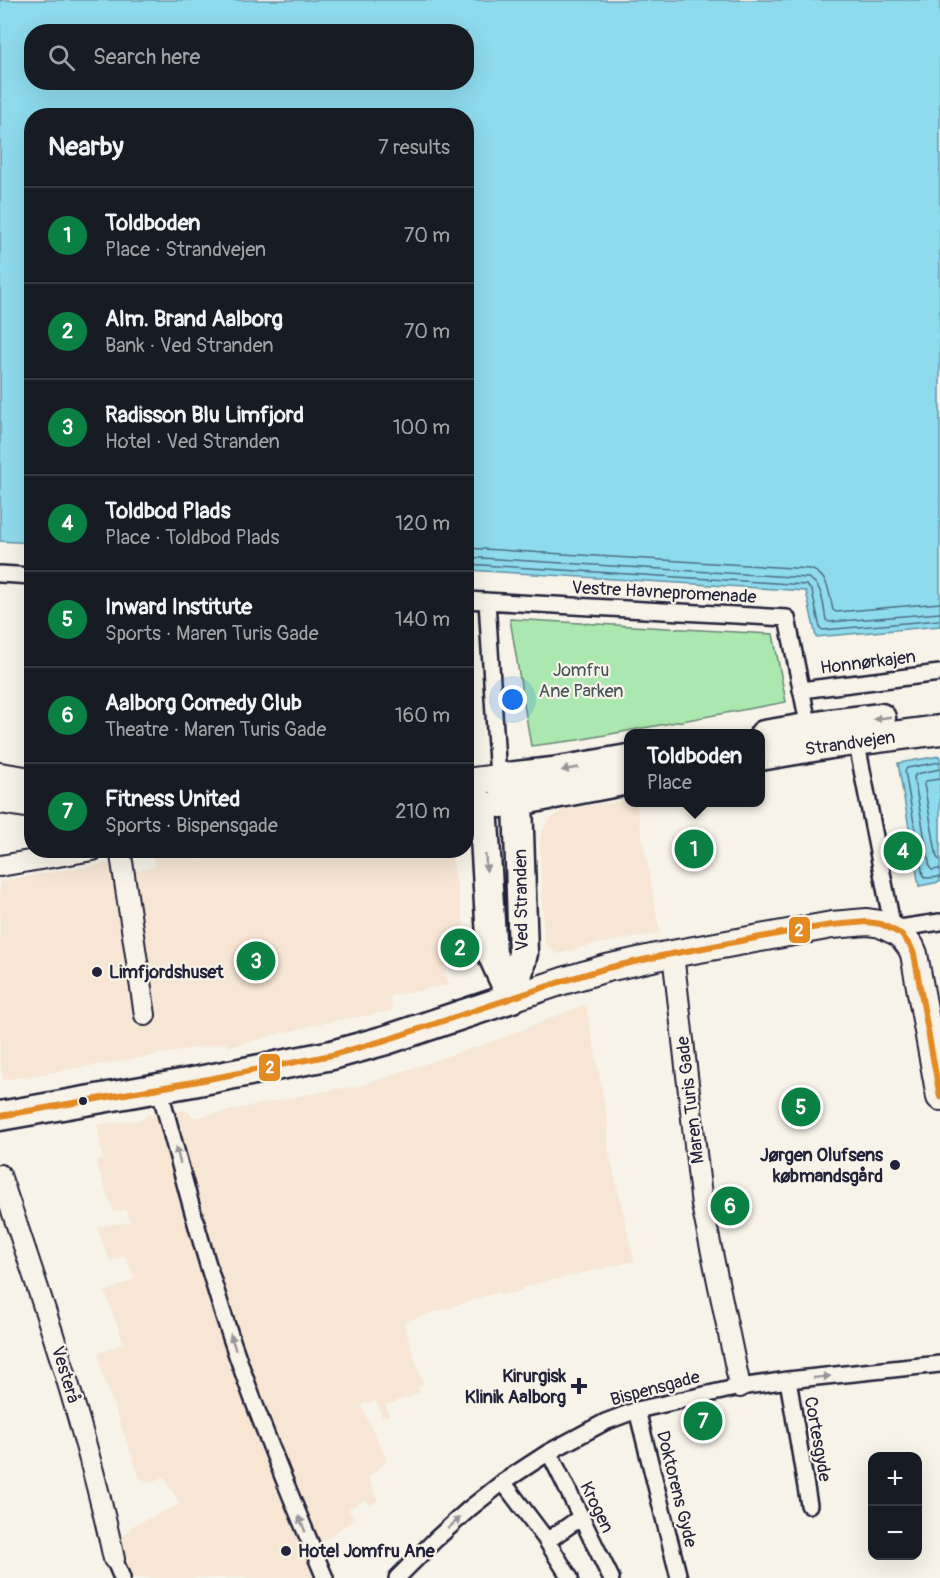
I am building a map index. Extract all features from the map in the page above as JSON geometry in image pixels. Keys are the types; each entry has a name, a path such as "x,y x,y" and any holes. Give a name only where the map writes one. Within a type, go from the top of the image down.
{"main road":[{"name":"Strandvejen","path":"765,755 940,711"},
{"name":"Strandvejen","path":"765,735 809,728 854,731 940,730"},
{"path":"475,806 498,778 553,772 624,760"},
{"path":"498,778 518,801"},
{"path":"475,806 518,801 624,781"},
{"name":"Ved Stranden","path":"512,998 523,953 518,801"},
{"name":"Ved Stranden","path":"475,806 492,954 512,998"},
{"path":"0,1116 332,1055 386,1040 512,998"}],"street":[{"path":"0,574 24,576"},
{"name":"Vestre Havnepromenade","path":"474,600 787,618 801,690"},
{"path":"474,781 498,778 487,601"},
{"name":"Honnørkajen","path":"801,690 940,673"},
{"path":"801,690 809,728"},
{"path":"854,731 893,929"},
{"path":"0,776 24,780"},
{"path":"0,800 24,804"},
{"path":"0,866 46,858"},
{"path":"122,858 146,1015"},
{"path":"512,998 597,971 673,954 832,925 867,922 881,924 901,934 914,954 940,1097"},
{"path":"893,929 940,922"},
{"name":"Maren Turis Gade","path":"673,954 702,1204 740,1387"},
{"path":"159,1088 213,1281 241,1365 286,1486 326,1578"},
{"name":"Vesterå","path":"0,1175 82,1425 114,1559 122,1578"},
{"name":"Bispensgade","path":"397,1578 452,1524 503,1482 549,1452 605,1422 637,1410 740,1387 940,1364"},
{"name":"Cortesgyde","path":"788,1380 809,1505"},
{"name":"Doktorens Gyde","path":"637,1410 679,1578"},
{"name":"Krogen","path":"549,1452 611,1578"},
{"path":"503,1482 547,1541 570,1578"},
{"path":"547,1541 581,1517"}],"shaded area":[{"path":"624,801 624,807 637,807 660,933 590,945 557,954 544,943 540,843 547,823 556,814 568,809"},
{"path":"153,858 196,858 196,860 207,858 452,858 470,960 444,965 447,985 390,996 392,1011 318,1024 228,1047 227,1042 3,1080 0,1061 0,881 109,863 111,875 155,867"},
{"path":"586,1004 608,1122 608,1148 634,1261 522,1287 522,1291 500,1295 498,1292 403,1322 423,1385 418,1386 420,1393 386,1405 389,1415 382,1417 376,1401 361,1405 387,1461 368,1478 378,1500 370,1505 366,1499 348,1509 355,1519 321,1542 336,1578 130,1578 121,1558 120,1545 123,1535 133,1526 180,1504 164,1477 149,1482 140,1478 102,1373 99,1353 124,1343 105,1292 135,1279 125,1255 110,1261 97,1227 130,1222 126,1210 114,1212 98,1168 96,1161 103,1159 97,1125 142,1120 147,1115 186,1110 194,1118 325,1091 349,1087 350,1089 499,1039"}],"green space":[{"name":"Jomfru Ane Parken","path":"510,619 773,634 786,702 638,729 624,729 624,732 578,740 531,746"}],"water":[{"path":"0,0 940,0 940,626 816,637 806,591 474,570 474,108 24,108 24,543 0,541"},
{"path":"940,756 940,882 919,886 898,763"}],"transit line":[{"name":"2","path":"0,1116 332,1055 386,1040 607,968 793,931 867,922 881,924 901,934 914,954 940,1097"}],"place":[{"name":"Toldboden","path":"694,849"},
{"name":"Toldbod Plads","path":"903,851"},
{"name":"Alm. Brand Aalborg","path":"460,948"},
{"name":"Radisson Blu Limfjord","path":"256,961"},
{"name":"Limfjordshuset","path":"97,972"},
{"name":"Inward Institute","path":"801,1107"},
{"name":"Jørgen Olufsens købmandsgård","path":"895,1165"},
{"name":"Aalborg Comedy Club","path":"730,1206"},
{"name":"Kirurgisk Klinik Aalborg","path":"579,1386"},
{"name":"Fitness United","path":"703,1421"},
{"name":"Hotel Jomfru Ane","path":"286,1551"}]}
